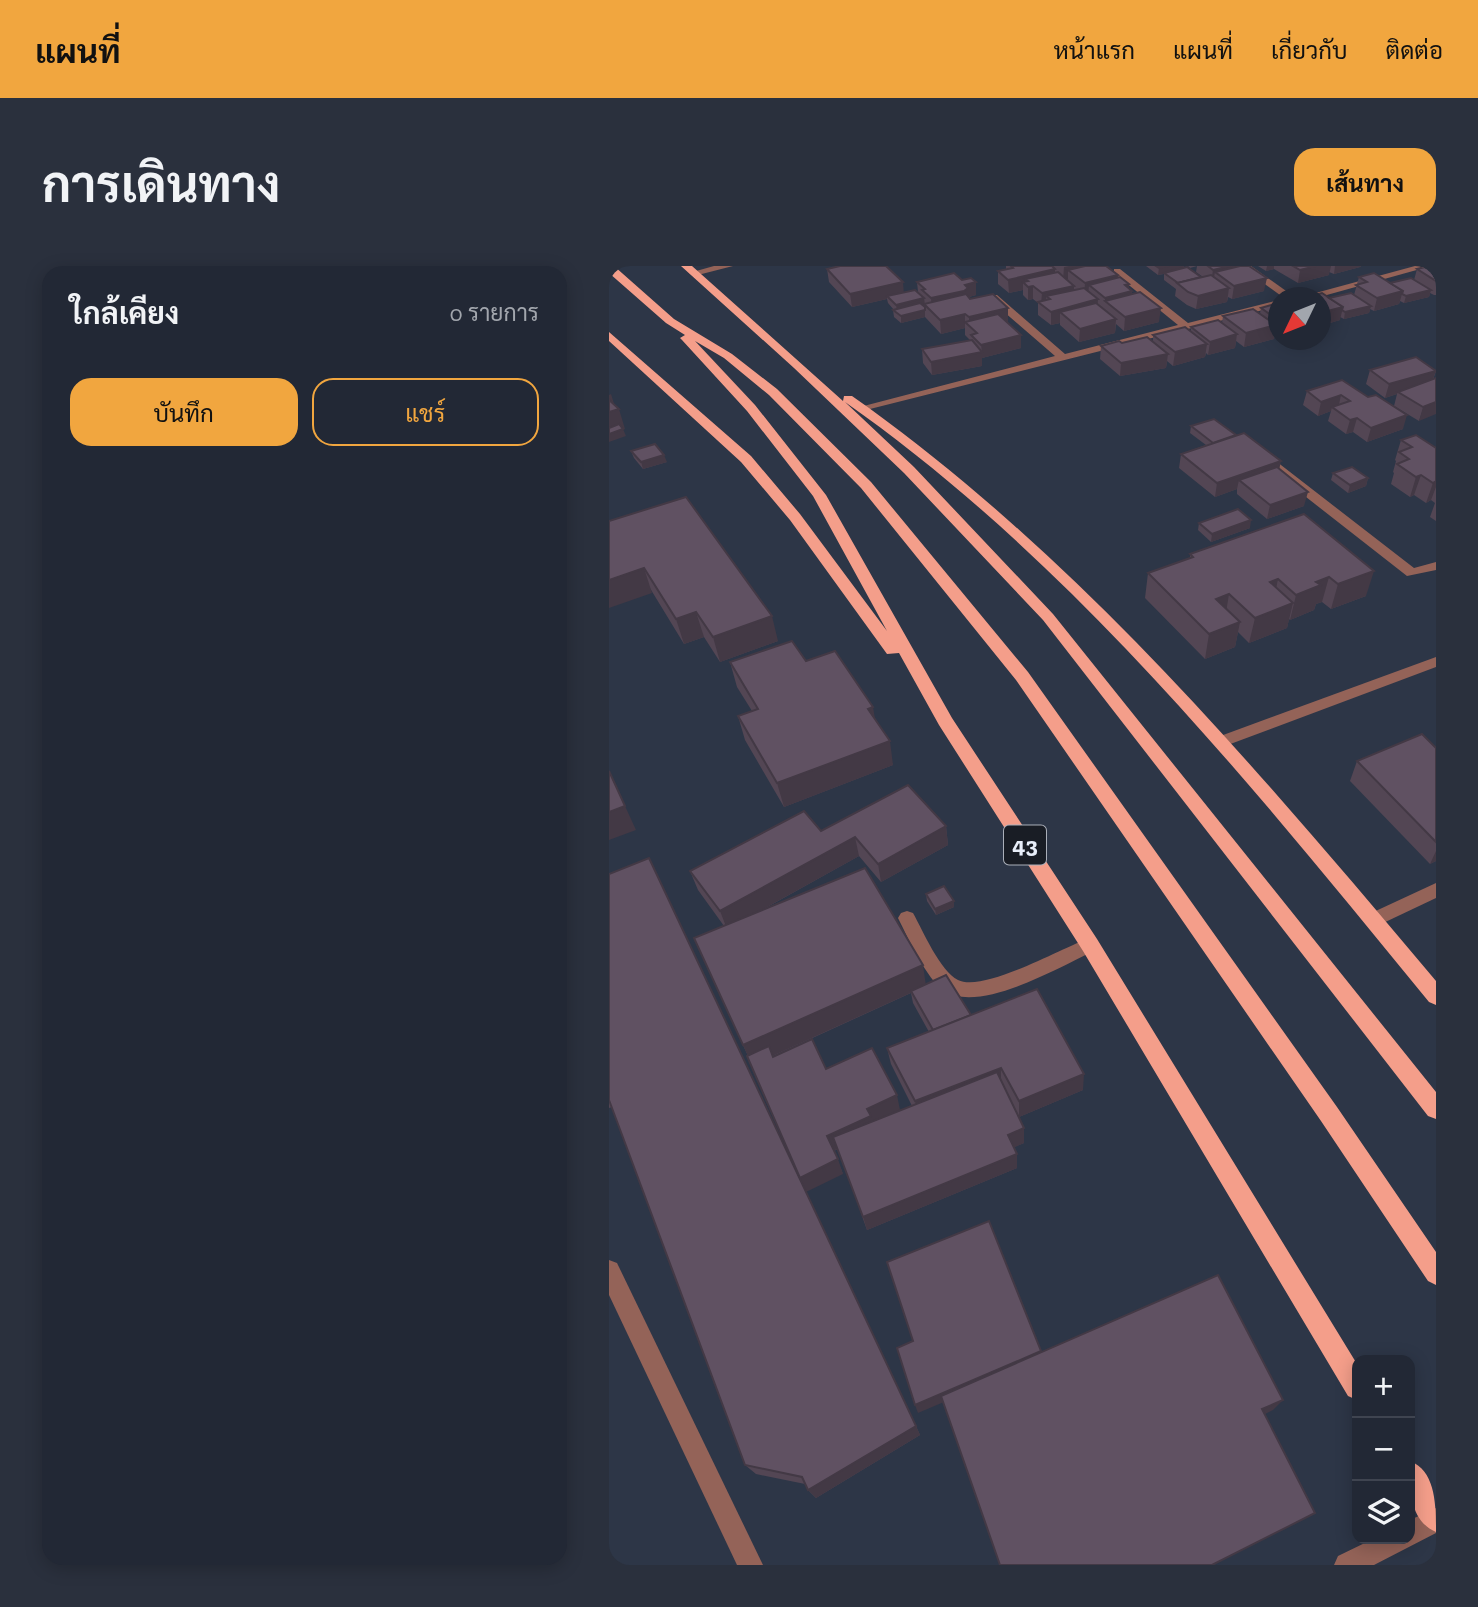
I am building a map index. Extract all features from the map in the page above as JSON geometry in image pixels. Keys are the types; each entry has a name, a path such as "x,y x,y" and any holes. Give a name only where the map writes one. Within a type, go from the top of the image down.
{"highway":[{"name":"43","path":"609,267 670,321 751,408 819,495 946,721 1090,945 1352,1379"},
{"path":"690,270 798,365 909,470 1048,617 1436,1109"},
{"name":"43","path":"670,321 728,356 773,393 875,495 1022,676 1329,1114 1436,1273"},
{"path":"609,335 746,459 795,517 946,721"},
{"path":"798,365 915,448 1023,541 1111,626 1220,742 1436,996"},
{"path":"1414,1481 1436,1519"}],"street":[{"path":"690,270 728,266"},
{"path":"1245,266 1275,287"},
{"path":"1375,266 1390,275"},
{"path":"1331,290 1426,266"},
{"path":"1117,271 1185,326"},
{"path":"993,297 1063,358"},
{"path":"862,408 1268,306"},
{"path":"1265,458 1412,573 1436,566"},
{"path":"1220,742 1436,662"},
{"path":"1373,920 1436,890"},
{"path":"907,918 939,971 950,985 963,991 996,985 1090,945"},
{"path":"609,1271 750,1565"},
{"path":"1415,1530 1436,1519"},
{"path":"1347,1565 1389,1544"}],"building":[{"path":"840,266 886,266 903,282 850,294 827,269"},
{"path":"1011,266 1052,266 1055,269 1008,280 998,271 1013,268"},
{"path":"1085,266 1106,266 1118,275 1085,283 1068,270"},
{"path":"1208,266 1230,266 1213,270"},
{"path":"1249,266 1267,278 1234,286 1215,272"},
{"path":"1293,266 1316,266 1300,270"},
{"path":"1436,266 1436,281 1417,269"},
{"path":"1187,267 1201,277 1178,283 1164,273"},
{"path":"1058,272 1074,286 1042,293 1023,282 1028,281 1025,279"},
{"path":"954,273 962,280 971,278 976,282 965,285 968,288 964,291 931,298 917,282"},
{"path":"1374,273 1403,291 1377,298 1356,285 1367,282 1359,277"},
{"path":"1211,275 1229,288 1198,296 1177,283"},
{"path":"1120,277 1129,284 1125,285 1132,291 1105,298 1089,285"},
{"path":"1411,278 1431,290 1406,296 1390,283"},
{"path":"1084,288 1098,299 1051,312 1038,302 1050,299 1046,296"},
{"path":"915,290 924,298 896,305 887,296"},
{"path":"1140,292 1161,308 1125,317 1105,301"},
{"path":"1351,293 1371,306 1345,312 1331,298"},
{"path":"966,294 970,299 993,294 1008,308 940,320 924,304"},
{"path":"1331,299 1343,307 1331,310"},
{"path":"920,303 925,310 901,316 893,310"},
{"path":"1096,303 1116,319 1080,329 1060,312"},
{"path":"1253,309 1268,319 1268,327 1246,333 1223,316"},
{"path":"998,314 1021,335 981,345 971,335 977,333 965,322"},
{"path":"1218,320 1237,334 1210,342 1191,327"},
{"path":"1185,327 1207,344 1175,352 1153,335"},
{"path":"1147,337 1168,354 1121,363 1101,346 1119,341 1122,343"},
{"path":"972,340 982,352 931,362 922,349"},
{"path":"1416,357 1436,371 1389,384 1370,370"},
{"path":"1436,378 1436,402 1423,407 1398,392"},
{"path":"1342,380 1368,397 1376,395 1407,415 1371,428 1357,418 1350,420 1332,407 1350,401 1341,395 1321,402 1307,391"},
{"path":"609,400 619,409 609,412"},
{"path":"1214,419 1236,435 1213,443 1191,426"},
{"path":"619,424 623,429 609,434 609,428"},
{"path":"1244,433 1281,461 1217,483 1181,454"},
{"path":"1416,435 1436,448 1436,481 1433,483 1421,475 1416,477 1397,464 1409,459 1399,452 1412,447 1401,440"},
{"path":"655,444 664,455 641,462 631,451"},
{"path":"1277,467 1308,492 1270,505 1239,480"},
{"path":"1352,467 1368,478 1350,485 1333,473"},
{"path":"686,497 772,616 713,637 696,612 676,619 644,568 609,580 609,521"},
{"path":"1238,509 1251,520 1212,534 1199,523"},
{"path":"1304,514 1374,571 1338,584 1329,577 1316,582 1321,585 1296,595 1278,579 1270,582 1293,603 1255,618 1229,594 1216,599 1240,622 1209,634 1148,573 1193,557 1190,554"},
{"path":"792,641 806,661 835,651 873,707 868,709 890,741 777,783 738,716 758,709 730,662"},
{"path":"1422,734 1436,748 1436,842 1357,761"},
{"path":"609,771 625,806 609,812"},
{"path":"908,785 946,826 878,864 855,837 720,911 690,871 804,811 821,831"},
{"path":"649,858 916,1426 808,1490 802,1477 745,1465 609,1100 609,874"},
{"path":"865,868 923,965 743,1045 694,938"},
{"path":"944,886 954,901 935,909 926,894"},
{"path":"946,975 971,1015 933,1030 911,991"},
{"path":"1037,989 1084,1074 1019,1101 1001,1068 915,1101 887,1048"},
{"path":"812,1039 826,1069 872,1048 897,1095 867,1109 871,1116 827,1136 838,1159 800,1178 747,1056 769,1046 773,1057"},
{"path":"997,1072 1024,1128 1008,1135 1017,1154 863,1217 833,1137"},
{"path":"989,1221 1041,1351 915,1405 897,1348 913,1341 887,1262"},
{"path":"1218,1275 1283,1400 1262,1409 1315,1513 1212,1565 1000,1565 941,1396"}]}
